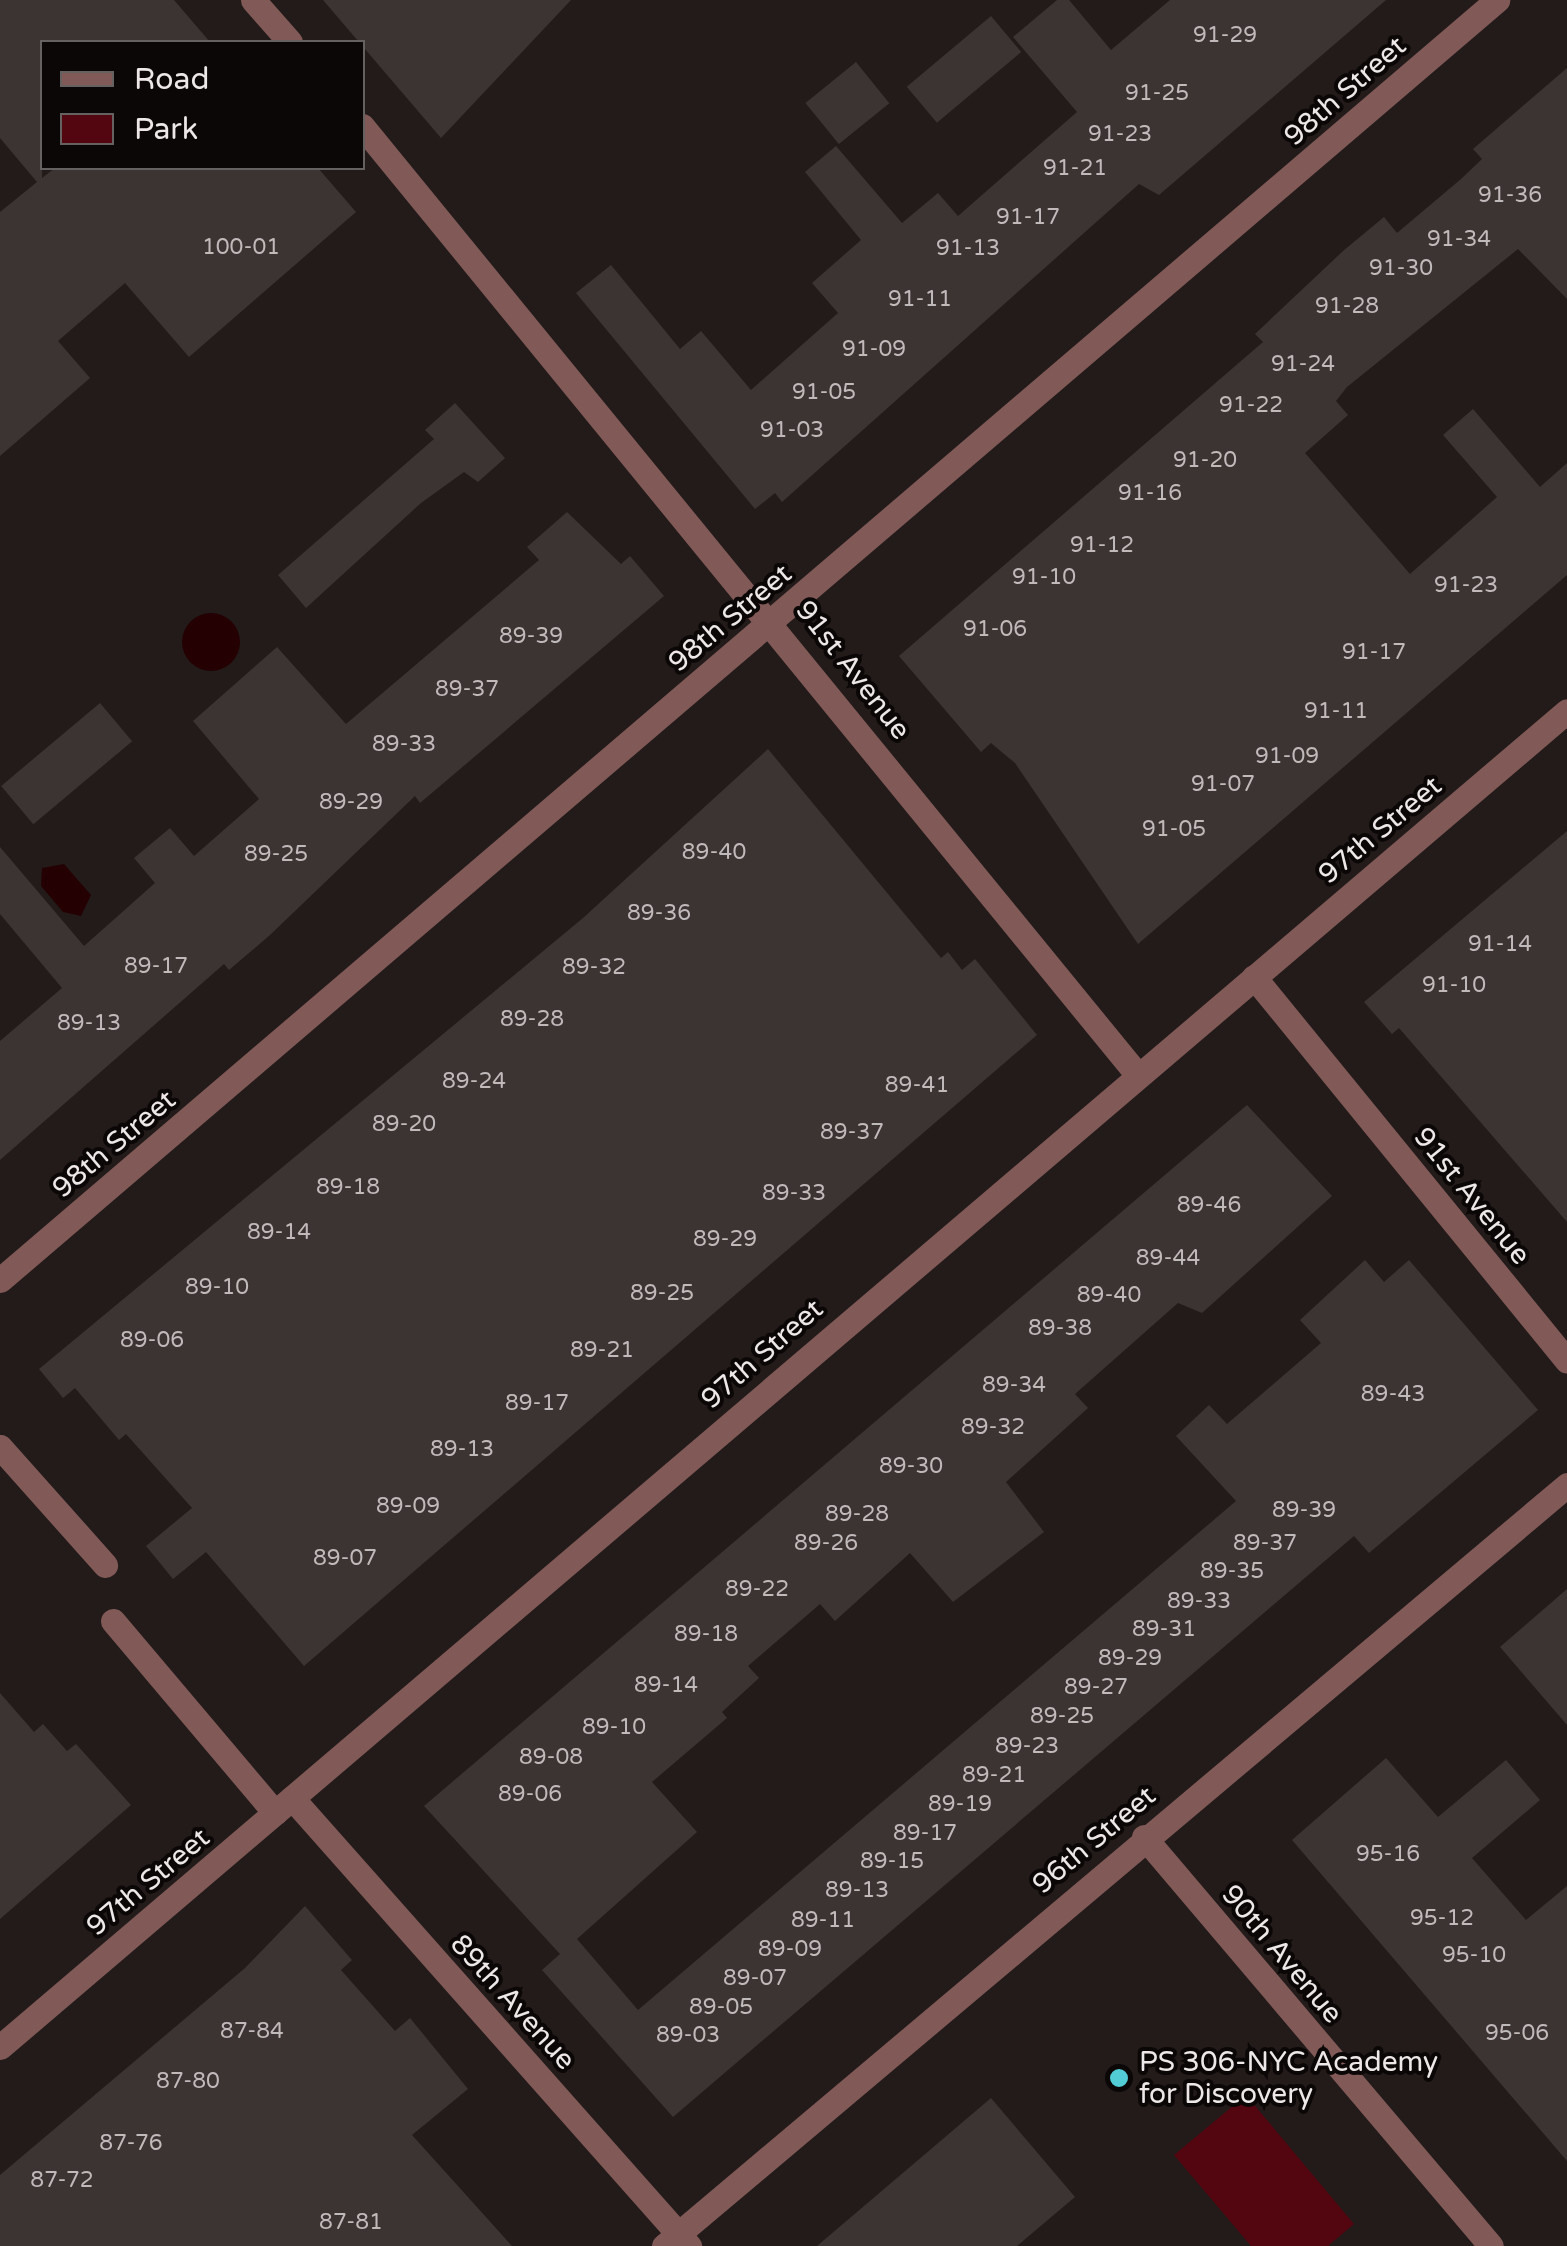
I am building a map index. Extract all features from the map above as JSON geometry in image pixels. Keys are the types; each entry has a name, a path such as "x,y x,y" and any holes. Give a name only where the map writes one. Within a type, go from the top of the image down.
{"street":[{"path":"254,0 288,40"},
{"name":"98th Street","path":"0,1280 1498,0"},
{"name":"91st Avenue","path":"365,130 775,620 1136,1073"},
{"name":"97th Street","path":"0,2047 1136,1073 1567,711"},
{"name":"91st Avenue","path":"1254,977 1567,1362"},
{"path":"0,1447 105,1565"},
{"name":"96th Street","path":"677,2242 1144,1837 1567,1484"},
{"name":"89th Avenue","path":"113,1621 677,2242"},
{"name":"90th Avenue","path":"1144,1837 1492,2246"}],"green space":[{"path":"1246,2095 1354,2224 1328,2246 1251,2246 1174,2155"}],"shaded area":[{"path":"211,613 232,621 240,642 232,663 211,671 190,663 182,642 190,621"},
{"path":"64,864 91,895 81,916 63,912 41,886 42,868"}],"building":[{"path":"0,0 174,0 208,40 40,40 42,178 52,170 320,170 356,212 189,357 125,283 58,341 90,378 0,456 0,212 37,182 0,138"},
{"path":"323,0 571,0 441,138 365,49 365,40 357,40"},
{"path":"1057,0 1069,0 1111,50 1170,0 1386,0 1159,195 1139,184 782,502 775,493 755,509 576,293 611,265 680,349 701,331 751,390 838,313 812,283 861,240 805,172 836,146 902,223 938,193 958,216 1077,112 1013,37"},
{"path":"991,16 1021,52 937,123 907,87"},
{"path":"856,62 889,103 839,144 805,103"},
{"path":"1567,68 1567,299 1518,249 1347,387 1336,401 1348,415 1305,453 1410,574 1497,497 1443,435 1473,409 1540,487 1567,463 1567,575 1138,944 1015,763 991,743 981,752 899,656 1263,342 1255,334 1343,251 1384,217 1397,233 1461,179 1482,159 1473,149"},
{"path":"455,403 505,458 478,482 464,472 421,503 306,608 278,575 434,439 425,430"},
{"path":"567,512 621,564 630,556 664,596 420,803 415,796 270,935 229,970 224,964 0,1160 0,1041 62,988 0,914 0,847 84,946 155,883 134,858 170,828 194,856 259,799 193,721 277,647 346,724 539,560 527,547"},
{"path":"100,703 132,741 33,824 1,786"},
{"path":"768,749 941,958 948,952 962,970 975,959 1037,1035 304,1666 206,1552 173,1579 146,1546 192,1508 126,1434 119,1440 75,1388 63,1398 39,1369 583,918"},
{"path":"1567,831 1567,1222 1399,1028 1392,1034 1364,1002"},
{"path":"1247,1105 1332,1196 1202,1313 1178,1303 1075,1394 1088,1408 1006,1482 1044,1532 953,1602 910,1553 835,1621 820,1604 748,1666 759,1678 722,1712 727,1718 652,1782 697,1832 577,1939 638,2010 1236,1501 1176,1436 1209,1405 1227,1424 1321,1343 1300,1320 1365,1260 1384,1282 1409,1260 1538,1410 1369,1553 1354,1536 673,2117 542,1970 560,1954 424,1806"},
{"path":"1567,1589 1567,1725 1500,1647"},
{"path":"0,1693 34,1732 43,1724 67,1751 76,1744 131,1805 0,1919"},
{"path":"1386,1758 1438,1817 1506,1760 1540,1800 1472,1858 1526,1920 1567,1886 1567,2161 1292,1840"},
{"path":"305,1906 352,1960 341,1970 395,2031 410,2018 468,2089 412,2135 512,2246 0,2246 0,2175 245,1968"},
{"path":"991,2098 1075,2197 1017,2246 817,2246"}],"place":[{"name":"PS 306-NYC Academy for Discovery","path":"1119,2078"}]}
